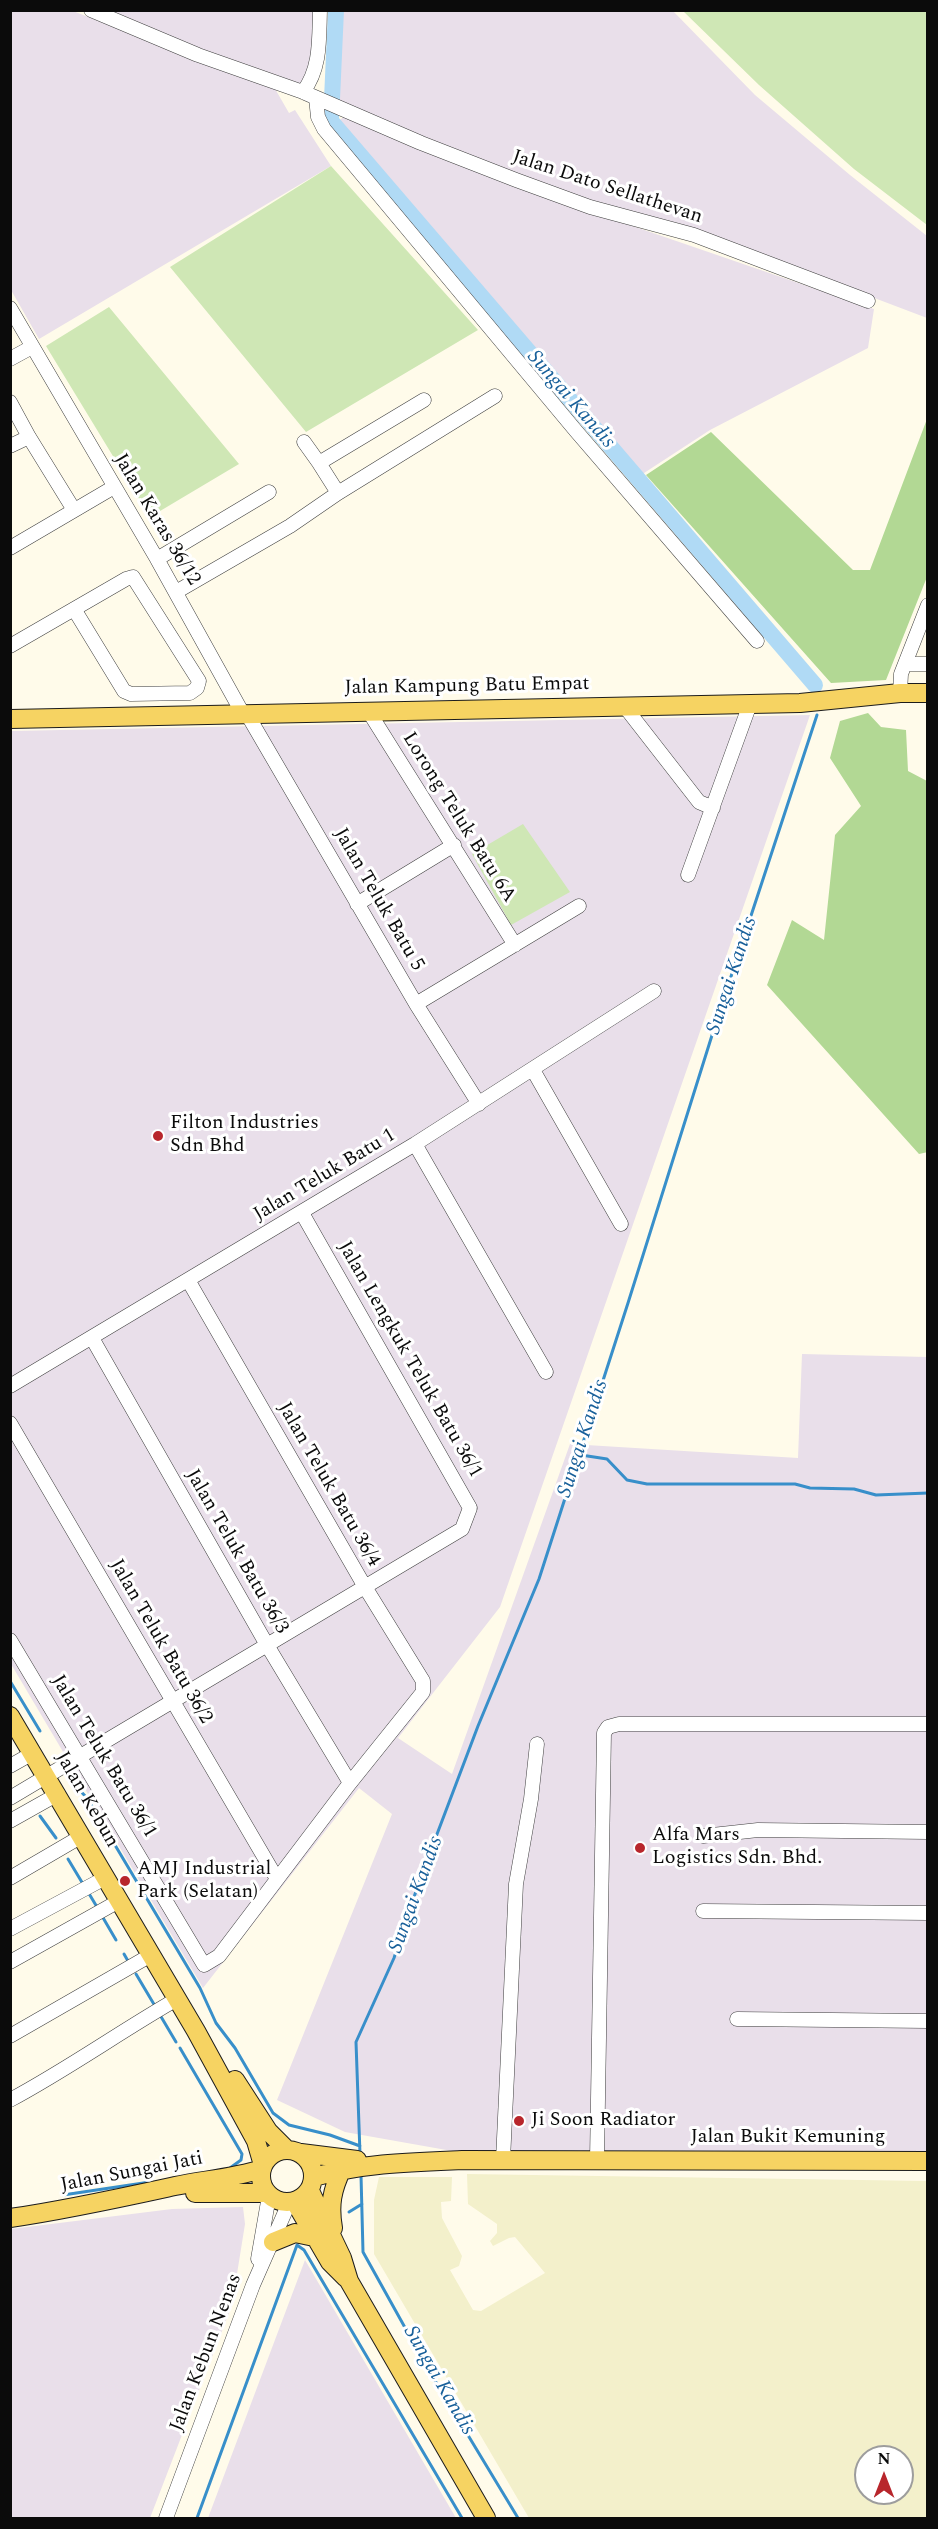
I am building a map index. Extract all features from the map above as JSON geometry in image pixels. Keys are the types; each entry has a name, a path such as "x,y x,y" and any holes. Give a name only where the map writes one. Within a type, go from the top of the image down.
{"main road":[{"name":"Jalan Kampung Batu Empat","path":"10,719 800,703 900,693 926,694"},
{"name":"Jalan Kebun","path":"10,1716 196,2031 256,2141 262,2167"},
{"name":"Jalan Kebun","path":"196,2031 232,2075 268,2132 294,2152"},
{"path":"302,2193 275,2200 268,2194 261,2181 262,2167 269,2157 277,2152 294,2152 310,2163 302,2193 314,2236 330,2262 349,2281"},
{"name":"Jalan Bukit Kemuning","path":"294,2152 347,2160 397,2162 502,2160 927,2161"},
{"name":"Jalan Bukit Kemuning","path":"302,2193 342,2169 397,2162"},
{"name":"Jalan Sungai Jati","path":"10,2218 239,2176 262,2167"},
{"path":"342,2169 333,2187 330,2206 333,2227 349,2281 486,2518"},
{"path":"302,2193 342,2258"},
{"path":"139,2195 268,2194"},
{"path":"273,2242 295,2233 314,2236"}],"street":[{"path":"320,10 318,61 310,95 324,129 576,431 757,641"},
{"name":"Jalan Dato Sellathevan","path":"93,11 198,55 310,95 526,184 590,207 694,235 868,301"},
{"name":"Jalan Karas 36/12","path":"10,308 158,559 245,714"},
{"path":"10,359 32,347"},
{"path":"176,592 290,526 338,493 495,396"},
{"path":"320,463 424,400"},
{"path":"10,402 74,510"},
{"path":"10,446 29,437"},
{"path":"304,442 338,493"},
{"path":"10,548 114,487"},
{"path":"158,559 269,492"},
{"path":"10,646 74,609 126,579 134,577 199,681 197,688 190,693 131,694 124,691 74,609"},
{"path":"900,693 901,674 927,605"},
{"path":"905,664 927,664"},
{"path":"688,875 750,704"},
{"path":"625,707 699,802 713,808"},
{"name":"Lorong Teluk Batu 6A","path":"369,712 430,812 454,845 514,945"},
{"name":"Jalan Teluk Batu 5","path":"245,714 416,1004 479,1104"},
{"path":"357,904 454,845"},
{"path":"416,1004 579,906"},
{"name":"Jalan Teluk Batu 1","path":"10,1386 415,1144 654,991"},
{"path":"533,1070 621,1224"},
{"path":"415,1144 546,1372"},
{"name":"Jalan Lengkuk Teluk Batu 36/1","path":"302,1213 470,1508 462,1529 365,1587"},
{"name":"Jalan Teluk Batu 36/4","path":"188,1280 365,1587 423,1681 423,1692 350,1783"},
{"name":"Jalan Teluk Batu 36/3","path":"92,1338 267,1645 350,1783"},
{"name":"Jalan Teluk Batu 36/2","path":"10,1423 277,1879"},
{"path":"10,1798 365,1587"},
{"name":"Jalan Teluk Batu 36/1","path":"10,1640 204,1965 219,1956 277,1879"},
{"path":"597,2160 604,1733 608,1727 619,1724 927,1724"},
{"path":"502,2160 516,1884 531,1799 537,1744"},
{"path":"10,1766 33,1753"},
{"path":"277,1879 350,1783"},
{"path":"10,1821 58,1794"},
{"path":"703,1836 758,1830 927,1832"},
{"path":"10,1878 82,1836"},
{"path":"10,1929 105,1878"},
{"path":"10,1962 119,1901"},
{"path":"703,1911 927,1913"},
{"path":"10,2036 151,1955"},
{"path":"10,2100 60,2072 119,2032 177,1999"},
{"path":"737,2019 927,2021"},
{"name":"Jalan Kebun Nenas","path":"166,2518 253,2285 273,2242 302,2193"},
{"path":"253,2285 266,2221 268,2194"}],"shaded area":[{"path":"10,11 73,11 274,87 289,113 295,110 331,166 39,339 11,290"},
{"path":"104,11 315,11 314,58 302,87 202,52"},
{"path":"340,11 673,11 755,95 927,236 927,318 677,223 597,203 427,140 336,103"},
{"path":"346,115 592,212 874,309 868,348 710,430 641,475 337,122"},
{"path":"810,715 500,1607 398,1738 452,1774 570,1444 798,1458 802,1354 927,1357 927,2155 469,2154 345,2132 277,2100 392,1814 359,1788 203,1988 11,1664 11,731"},
{"path":"467,2174 927,2181 927,2518 529,2518 374,2254 374,2200 379,2177 452,2177 451,2201 441,2202 442,2218 462,2256 459,2266 450,2270 473,2310 481,2311 545,2273 515,2237 493,2246 490,2241 497,2233 497,2224 468,2204"},
{"path":"243,2207 245,2224 232,2305 150,2518 11,2518 11,2229 172,2209"},
{"path":"305,2260 456,2518 208,2518"}],"green space":[{"path":"683,11 927,11 927,225 854,169 759,85"},
{"path":"331,166 478,330 306,432 170,267"},
{"path":"109,307 239,464 150,517 46,346"},
{"path":"927,419 927,577 886,680 831,683 646,475 711,432 853,570 870,570"},
{"path":"868,713 881,727 906,730 908,771 927,781 928,1152 919,1154 767,985 792,920 824,940 835,835 861,806 830,758 840,721"},
{"path":"523,824 570,892 511,925 472,854"}],"waterway":[{"name":"Sungai Kandis","path":"332,99 336,10"},
{"name":"Sungai Kandis","path":"331,112 331,121 815,685"},
{"name":"Sungai Kandis","path":"360,2154 356,2042 394,1958 420,1879 478,1726 539,1579 719,1013 817,715"},
{"path":"581,1455 607,1459 627,1480 647,1484 795,1484 810,1488 854,1489 876,1495 928,1493"},
{"path":"10,1681 40,1731"},
{"path":"71,1781 87,1798 200,1988 216,2023 235,2048 273,2113 289,2125 330,2135 360,2146"},
{"path":"40,1816 56,1838"},
{"path":"68,1859 83,1884"},
{"path":"88,1892 97,1907"},
{"path":"102,1916 116,1940"},
{"path":"124,1954 128,1961"},
{"path":"136,1974 155,2006"},
{"path":"160,2015 176,2042"},
{"path":"180,2048 242,2154 241,2160 230,2168"},
{"name":"Sungai Kandis","path":"361,2175 363,2252 428,2369 518,2518"},
{"path":"63,2195 150,2182"},
{"path":"349,2212 362,2204"},
{"path":"197,2518 297,2245 304,2250 462,2518"}],"place":[{"name":"Filton Industries Sdn Bhd","path":"158,1136"},
{"name":"Alfa Mars Logistics Sdn. Bhd.","path":"640,1848"},
{"name":"AMJ Industrial Park (Selatan)","path":"125,1881"},
{"name":"Ji Soon Radiator","path":"519,2121"}]}
